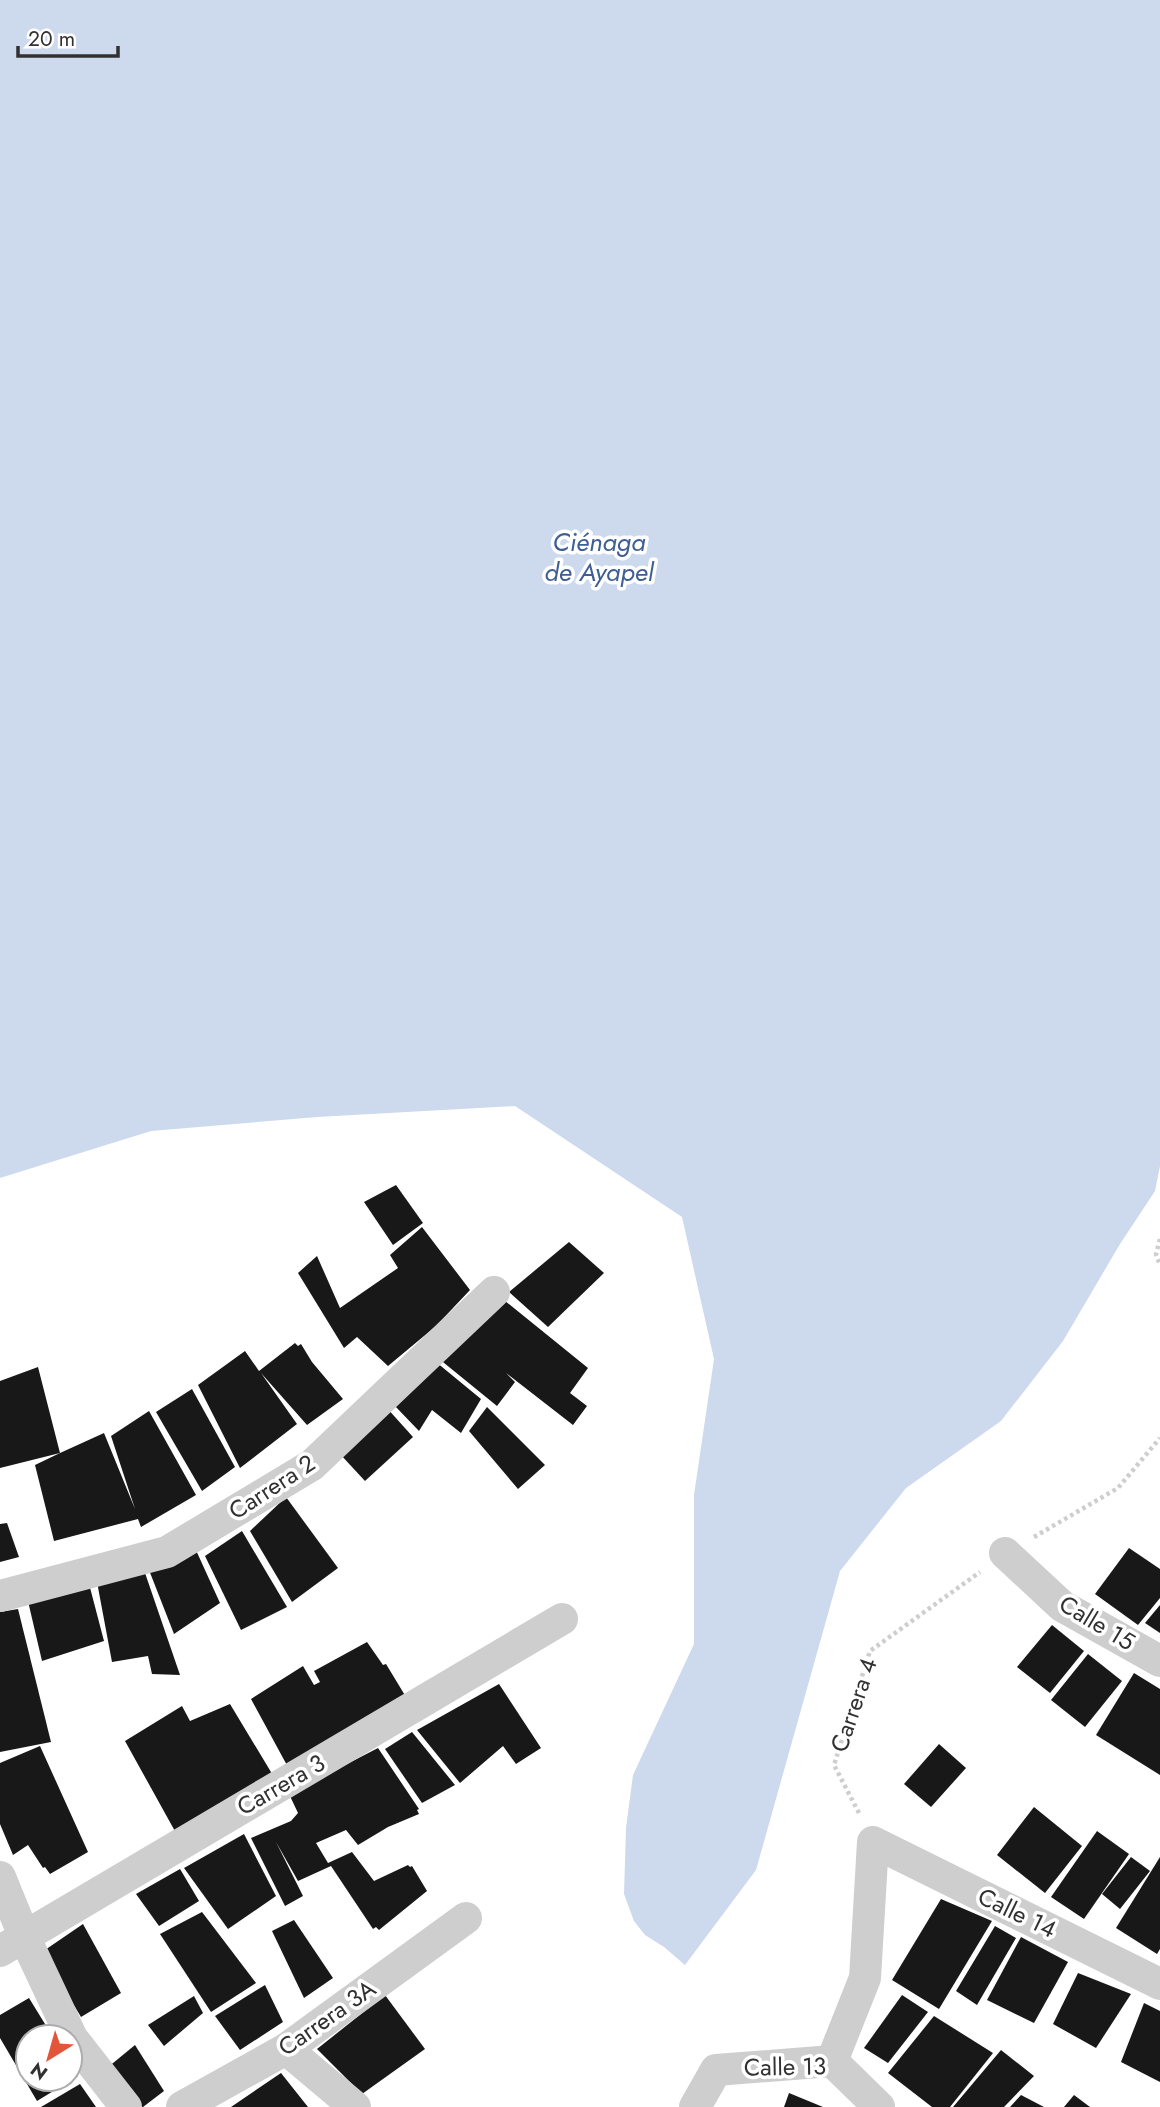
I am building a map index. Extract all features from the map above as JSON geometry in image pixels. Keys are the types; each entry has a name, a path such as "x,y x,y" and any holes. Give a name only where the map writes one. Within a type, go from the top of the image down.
{"street":[{"name":"Carrera 2","path":"0,1596 167,1552 312,1465 495,1292"},
{"name":"Calle 15","path":"1005,1553 1062,1606 1160,1661"},
{"name":"Carrera 3","path":"12,1943 562,1619"},
{"name":"Calle 14","path":"873,1842 1160,1984"},
{"path":"832,2062 865,1978 873,1842"},
{"path":"0,1877 12,1943 72,2038 125,2107"},
{"name":"Carrera 3A","path":"182,2107 286,2049 466,1917"},
{"path":"286,2049 355,2107"},
{"name":"Calle 13","path":"695,2107 716,2070 832,2062 879,2107"}],"path":[{"path":"1160,1239 1156,1254 1160,1265"},
{"name":"Carrera 4","path":"873,1842 834,1765 870,1651 1005,1553 1118,1488 1160,1438"}],"water":[{"name":"Ciénaga de Ayapel","path":"0,0 1160,0 1160,1166 1155,1191 1120,1244 1063,1341 1001,1421 906,1488 840,1571 756,1870 685,1965 645,1935 634,1921 624,1894 626,1828 633,1775 694,1644 694,1495 714,1359 682,1217 515,1106 317,1117 151,1131 0,1178"}],"building":[{"path":"396,1185 423,1223 393,1245 364,1202"},
{"path":"422,1227 470,1290 436,1326 388,1366 357,1337 344,1348 298,1273 317,1256 340,1308 398,1268 390,1255"},
{"path":"569,1242 604,1273 548,1327 509,1292"},
{"path":"494,1292 588,1368 570,1393 587,1406 573,1425 506,1373 515,1382 497,1406 438,1358"},
{"path":"295,1343 298,1346 301,1344 312,1362 343,1399 307,1425 261,1373 297,1424 240,1468 198,1385 245,1351 259,1371"},
{"path":"436,1362 481,1399 461,1433 432,1410 419,1431 394,1405"},
{"path":"38,1367 60,1453 0,1468 0,1381"},
{"path":"192,1389 235,1467 202,1491 156,1412"},
{"path":"386,1407 413,1437 365,1481 340,1454"},
{"path":"487,1407 545,1465 518,1489 469,1431"},
{"path":"149,1411 196,1495 141,1527 138,1519 54,1541 35,1465 104,1433 135,1509 111,1436"},
{"path":"286,1497 338,1568 292,1602 250,1531"},
{"path":"7,1523 19,1557 0,1562 0,1524"},
{"path":"242,1531 287,1607 241,1630 205,1556"},
{"path":"195,1548 220,1603 174,1634 149,1570"},
{"path":"1129,1548 1160,1569 1160,1598 1138,1625 1095,1594"},
{"path":"144,1570 180,1675 152,1674 148,1656 112,1662 97,1582"},
{"path":"88,1580 104,1641 42,1661 27,1597"},
{"path":"1160,1605 1160,1633 1145,1623"},
{"path":"18,1609 51,1742 0,1752 0,1612"},
{"path":"1052,1625 1084,1651 1050,1693 1017,1667"},
{"path":"367,1642 383,1665 386,1664 406,1697 289,1769 251,1699 303,1666 314,1685 320,1682 314,1671"},
{"path":"1088,1654 1122,1681 1085,1727 1051,1700"},
{"path":"1134,1673 1160,1689 1160,1775 1096,1735"},
{"path":"499,1684 541,1748 516,1764 503,1746 460,1783 417,1730"},
{"path":"230,1704 274,1777 176,1833 125,1741 182,1706 190,1721"},
{"path":"412,1732 455,1785 422,1803 385,1749"},
{"path":"939,1744 966,1768 931,1807 904,1784"},
{"path":"40,1746 88,1852 50,1874 28,1845 13,1855 0,1824 0,1763"},
{"path":"378,1748 419,1809 419,1814 388,1827 358,1845 346,1830 316,1843 328,1863 352,1852 374,1881 408,1865 412,1866 427,1891 379,1930 376,1927 373,1929 331,1866 298,1881 276,1842 303,1896 285,1906 251,1838 291,1821 298,1813 289,1794"},
{"path":"1034,1807 1082,1846 1045,1893 997,1855"},
{"path":"1097,1831 1129,1854 1084,1919 1051,1897"},
{"path":"244,1834 276,1896 228,1929 184,1868"},
{"path":"1131,1857 1150,1871 1120,1909 1102,1894"},
{"path":"1160,1857 1160,1949 1157,1954 1116,1928"},
{"path":"180,1869 199,1901 159,1926 136,1894"},
{"path":"941,1899 992,1921 939,2009 892,1980"},
{"path":"202,1912 256,1983 211,2012 160,1934"},
{"path":"294,1920 333,1978 304,1998 272,1931"},
{"path":"83,1924 121,1993 81,2017 42,1952"},
{"path":"995,1926 1016,1938 977,2005 956,1991"},
{"path":"1021,1937 1068,1962 1034,2023 987,2000"},
{"path":"1078,1973 1131,1994 1096,2048 1053,2024"},
{"path":"265,1985 283,2022 240,2050 215,2016"},
{"path":"385,1995 425,2049 362,2094 317,2049"},
{"path":"902,1995 928,2012 888,2063 864,2048"},
{"path":"194,1996 203,2013 164,2046 148,2025"},
{"path":"29,1998 44,2023 14,2023 14,2062 0,2038 0,2015"},
{"path":"1144,2003 1160,2011 1160,2082 1121,2062"},
{"path":"934,2016 993,2053 950,2107 932,2107 888,2073"},
{"path":"135,2045 164,2091 143,2107 136,2107 107,2068"},
{"path":"1001,2050 1034,2076 1004,2107 953,2107"},
{"path":"281,2073 308,2107 231,2107"},
{"path":"84,2090 96,2107 41,2107 65,2093 84,2093"},
{"path":"32,2093 50,2093 37,2101"},
{"path":"789,2093 823,2107 784,2107"},
{"path":"1021,2095 1044,2107 1010,2107"},
{"path":"1074,2095 1090,2107 1064,2107"}]}
